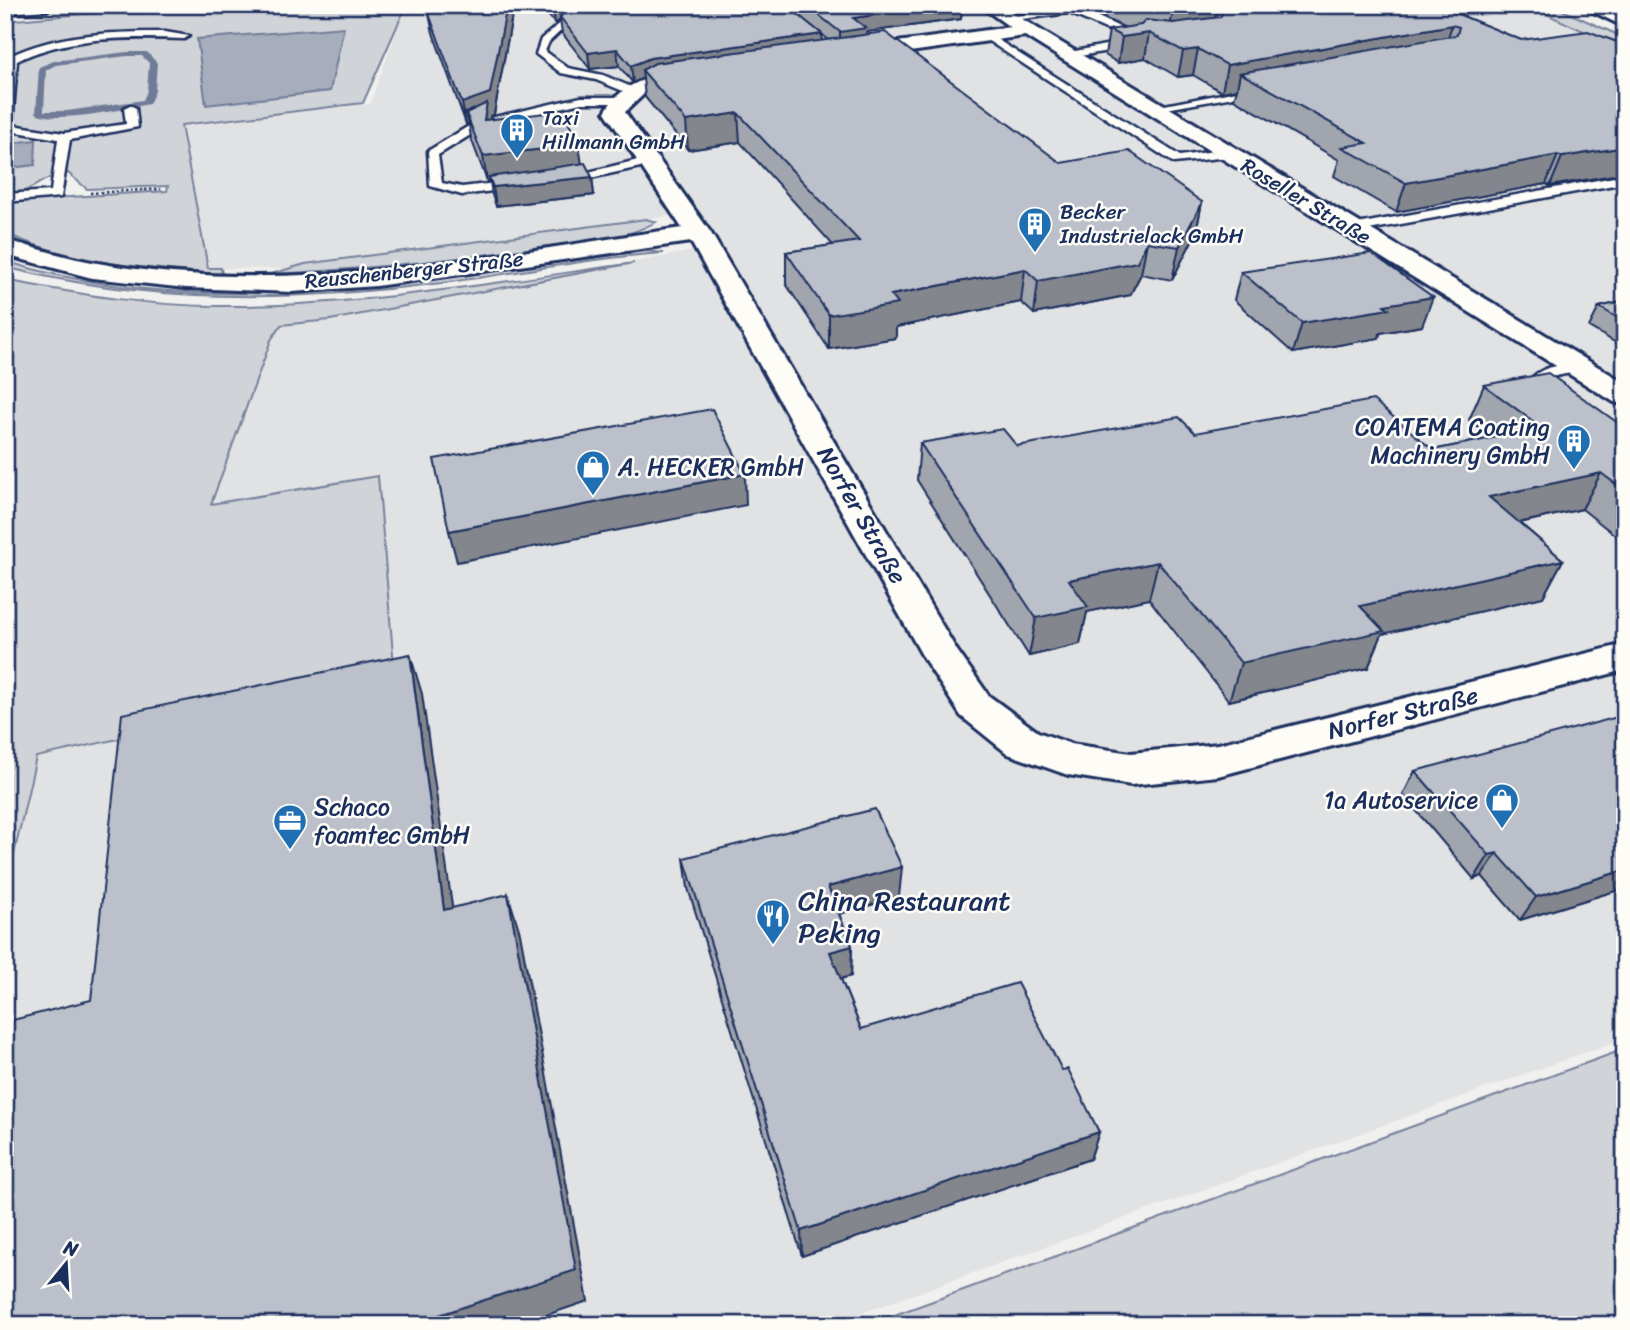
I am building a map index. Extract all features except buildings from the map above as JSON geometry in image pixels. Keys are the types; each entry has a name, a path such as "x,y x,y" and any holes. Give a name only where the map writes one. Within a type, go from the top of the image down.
{"street":[{"path":"5,8 47,5"},
{"path":"1587,5 1625,22"},
{"path":"827,57 1002,22"},
{"name":"Roseller Straße","path":"1002,22 1069,55 1625,396"},
{"path":"626,96 652,83 724,71"},
{"name":"Norfer Straße","path":"626,96 615,111 699,233 942,657 975,706 1023,743 1068,760 1131,769 1218,760 1625,657"},
{"name":"Reuschenberger Straße","path":"5,247 92,270 186,280 292,284 376,278 699,233"}],"lane":[{"path":"1002,22 1066,8 1141,39 1136,45 1069,55"},
{"path":"1002,22 1178,160 1228,153"},
{"path":"563,24 545,41 541,52 565,71 599,77 626,96"},
{"path":"130,108 132,127 64,137 6,127 12,59 24,52 49,45 139,34 184,36"},
{"path":"1155,108 1270,88"},
{"path":"529,183 462,191 436,186 432,154 481,123 581,100 626,96"},
{"path":"5,198 57,194 64,137"},
{"path":"556,180 596,175 623,165 650,161"},
{"path":"1352,229 1625,179"},
{"path":"1557,401 1546,394 1538,380 1546,373 1578,368"}],"path":[{"path":"57,194 161,189"}],"shaded area":[{"path":"185,5 422,5 406,6 363,103 181,125 208,268 221,268 222,274 139,267 84,258 57,252 5,233 5,201 167,191 168,186 87,189 68,173 49,178 24,191 5,195 5,25 15,20"},
{"path":"1502,5 1513,10 1531,7 1625,50 1625,1038 828,1325 5,1325 5,907 36,757 211,504 271,340 281,325 330,320 703,249 682,214 482,243 305,264 295,269 208,268 183,125 370,104 406,6"},
{"path":"1502,5 1551,5 1625,38 1625,50 1531,7 1513,10"},
{"path":"646,219 656,222 629,233 600,240 407,264 271,274 305,264"},
{"path":"646,251 664,253 378,290 271,296 164,293 58,279 5,267 5,261 84,281 164,291 244,293 406,283"},
{"path":"634,263 330,320 281,325 271,340 211,504 378,476 395,678 36,757 5,895 5,280 143,302 199,306 278,305 431,292"},
{"path":"1625,1049 1625,1319 1612,1325 867,1325"}],"water":[{"path":"344,27 330,91 206,105 197,39"},
{"path":"36,140 35,165 10,168 13,143"}],"waterway":[{"path":"127,54 144,54 153,63 151,91 146,102 67,114 40,113 42,69 54,63 127,54"}],"place":[{"name":"Taxi Hillmann GmbH","path":"517,160"},
{"name":"Becker Industrielack GmbH","path":"1035,254"},
{"name":"COATEMA Coating Machinery GmbH","path":"1574,471"},
{"name":"A. HECKER GmbH","path":"593,497"},
{"name":"1a Autoservice","path":"1502,830"},
{"name":"Schaco foamtec GmbH","path":"290,851"},
{"name":"China Restaurant Peking","path":"773,946"}]}
